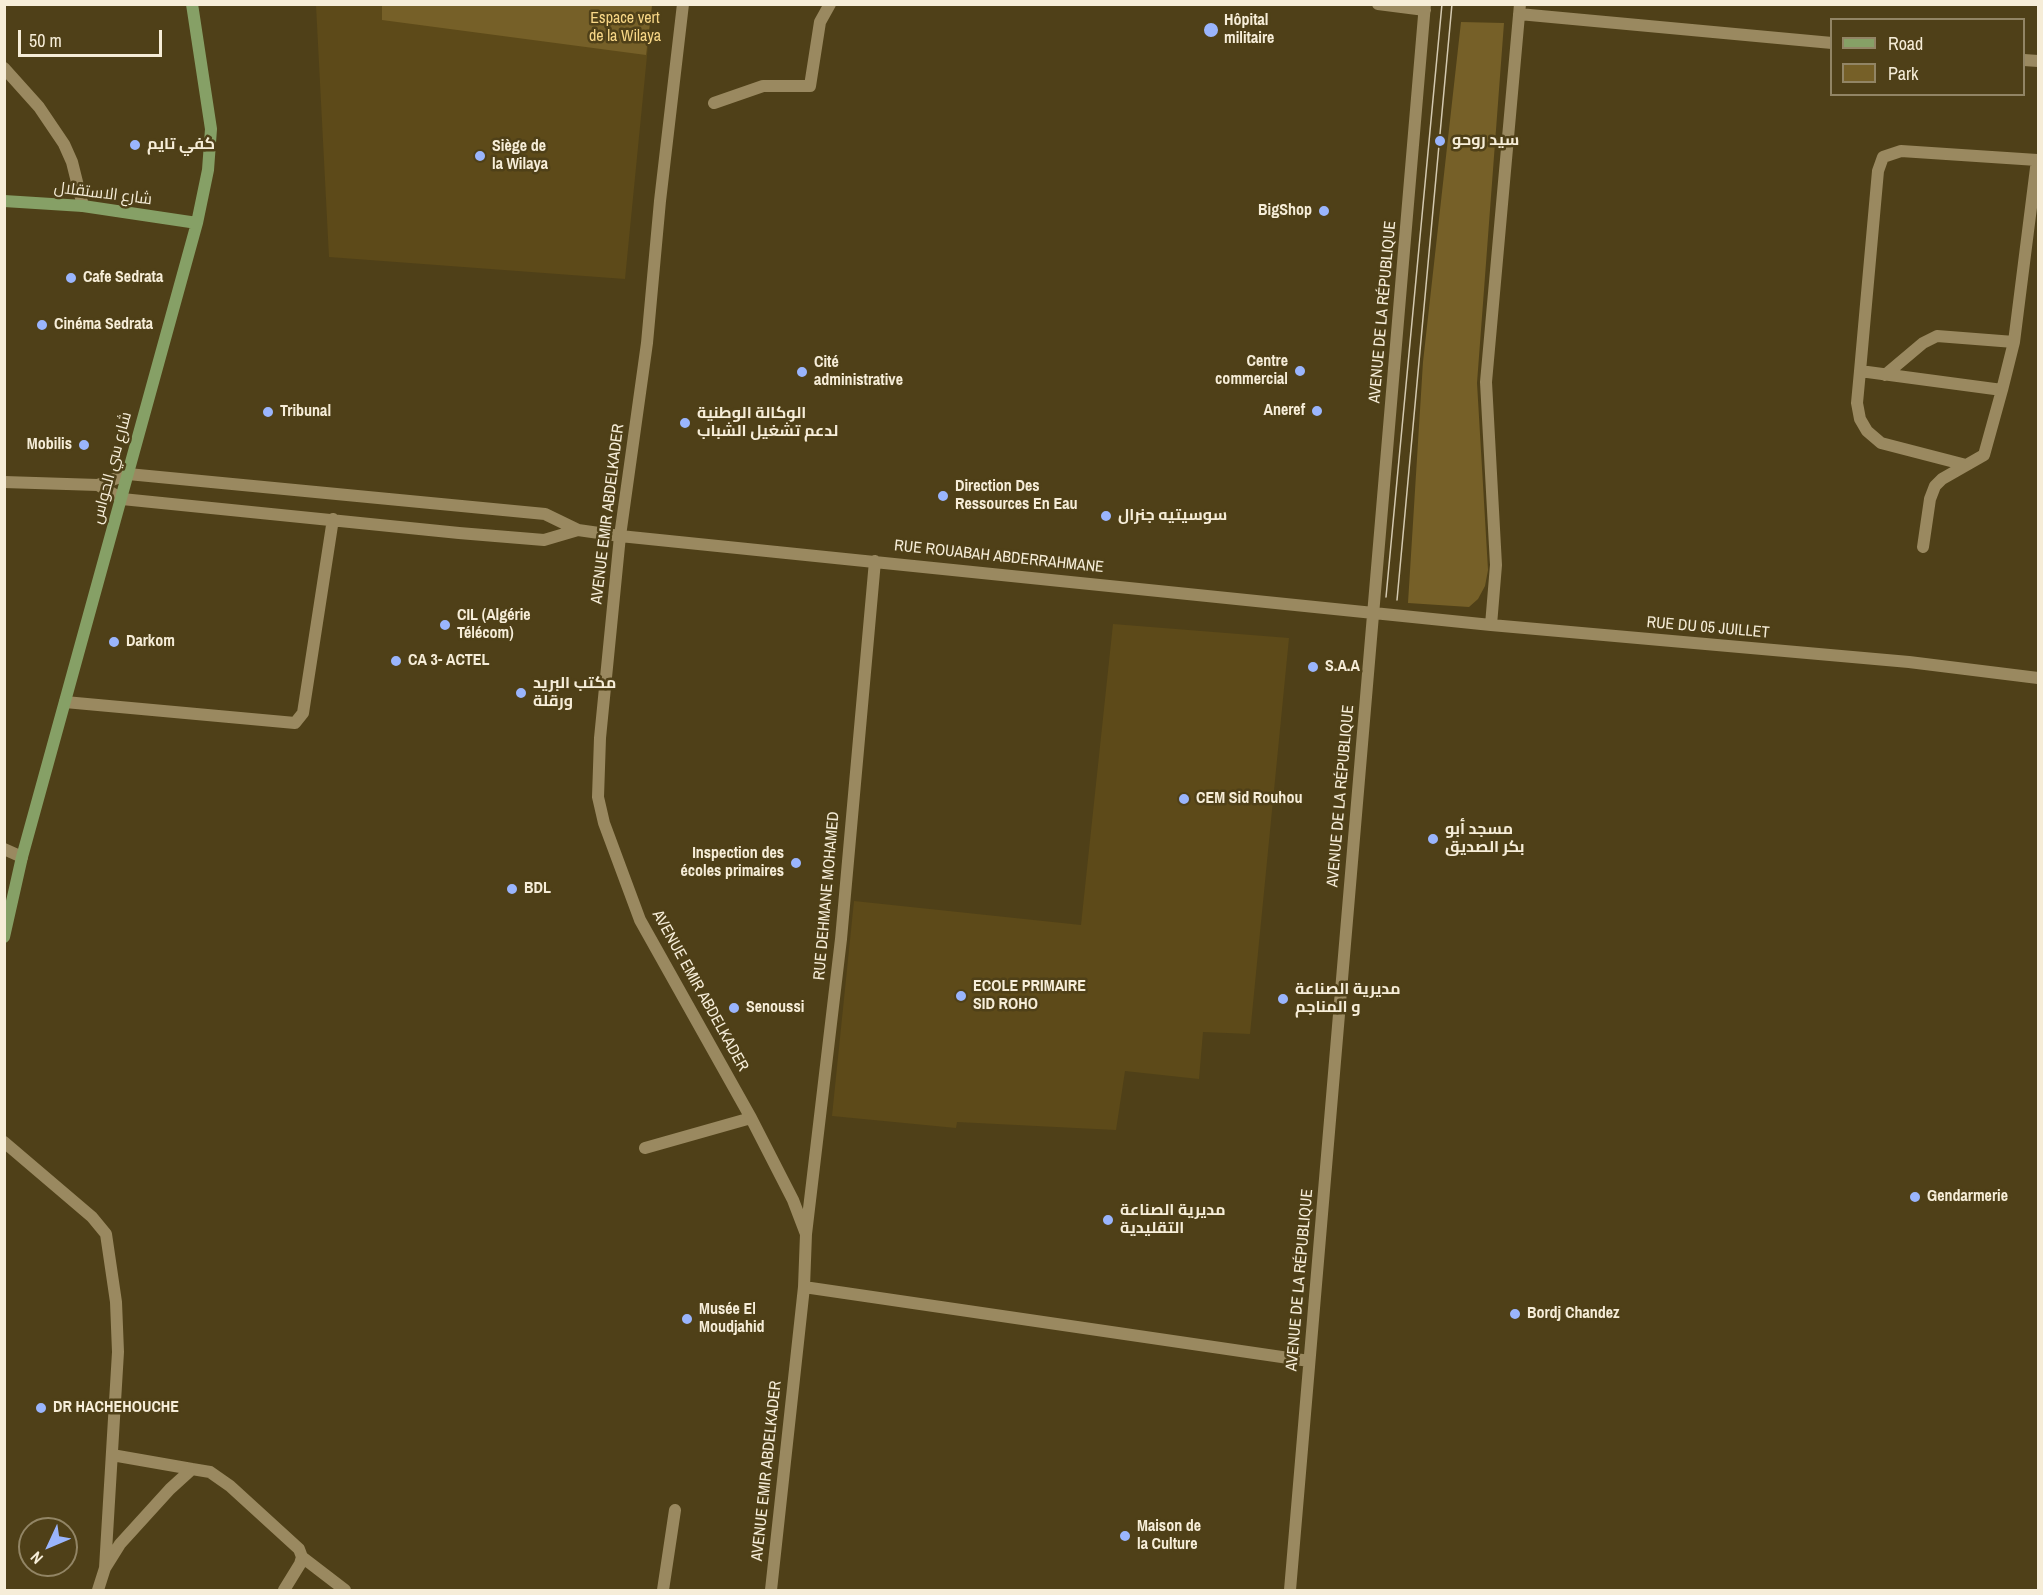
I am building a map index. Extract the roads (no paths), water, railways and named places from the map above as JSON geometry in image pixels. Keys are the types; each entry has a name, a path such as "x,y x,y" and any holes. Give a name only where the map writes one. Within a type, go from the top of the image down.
{"street":[{"name":"شارع سي الحواس","path":"4,937 22,857 197,223 208,170 211,129 192,4"},
{"name":"AVENUE EMIR ABDELKADER","path":"684,4 660,201 647,343 620,536 600,738 598,797 604,822 640,920 751,1118 793,1200 806,1234 804,1287 771,1590"},
{"path":"714,102 763,86 810,86 820,22 830,4"},
{"path":"1378,4 1425,7"},
{"name":"AVENUE DE LA RÉPUBLIQUE","path":"1290,1590 1425,7"},
{"path":"1491,625 1496,565 1486,382 1519,10 1830,43"},
{"path":"4,68 39,107 64,144 72,162 83,207"},
{"path":"1923,547 1930,499 1935,486 1942,479 1984,455 2014,342 2033,246 2038,160 1901,151 1883,157 1878,171 1857,403 1860,420 1867,431 1881,443 1966,465"},
{"name":"شارع الاستقلال","path":"4,201 83,207 197,223"},
{"path":"1885,375 1923,344 1937,336 2014,342"},
{"path":"1860,371 2002,390"},
{"path":"4,482 98,485 128,474 545,514 578,530"},
{"path":"98,485 122,499 544,540 578,530"},
{"path":"65,702 296,723 303,713 333,519"},
{"name":"RUE ROUABAH ABDERRAHMANE","path":"578,530 1374,612"},
{"name":"RUE DEHMANE MOHAMED","path":"806,1234 842,939 875,561"},
{"name":"RUE DU 05 JUILLET","path":"1374,612 1491,625 1909,662 2038,678"},
{"path":"4,849 22,857"},
{"path":"645,1148 751,1118"},
{"path":"4,1142 92,1217 106,1234 117,1326 105,1568 98,1590"},
{"path":"804,1287 1309,1361"},
{"path":"112,1455 210,1472 230,1486 299,1549 302,1557 345,1590"},
{"path":"105,1568 120,1544 170,1489 192,1469"},
{"path":"663,1590 675,1510"},
{"path":"284,1590 302,1557"}],"tram line":[{"path":"1386,597 1442,4"},
{"path":"1397,600 1452,4"}],"place":[{"name":"Hôpital militaire","path":"1211,30"},
{"name":"سيد روحو","path":"1440,141"},
{"name":"كفي تايم","path":"135,145"},
{"name":"Siège de la Wilaya","path":"480,156"},
{"name":"BigShop","path":"1324,211"},
{"name":"Cafe Sedrata","path":"71,278"},
{"name":"Cinéma Sedrata","path":"42,325"},
{"name":"Centre commercial","path":"1300,371"},
{"name":"Cité administrative","path":"802,372"},
{"name":"Aneref","path":"1317,411"},
{"name":"Tribunal","path":"268,412"},
{"name":"الوكالة الوطنية لدعم تشغيل الشباب","path":"685,423"},
{"name":"Mobilis","path":"84,445"},
{"name":"Direction Des Ressources En Eau","path":"943,496"},
{"name":"سوسيتيه جنرال","path":"1106,516"},
{"name":"CIL (Algérie Télécom)","path":"445,625"},
{"name":"Darkom","path":"114,642"},
{"name":"CA 3- ACTEL","path":"396,661"},
{"name":"S.A.A","path":"1313,667"},
{"name":"مكتب البريد ورقلة","path":"521,693"},
{"name":"CEM Sid Rouhou","path":"1184,799"},
{"name":"مسجد أبو بكر الصديق","path":"1433,839"},
{"name":"Inspection des écoles primaires","path":"796,863"},
{"name":"BDL","path":"512,889"},
{"name":"ECOLE PRIMAIRE SID ROHO","path":"961,996"},
{"name":"مديرية الصناعة و المناجم","path":"1283,999"},
{"name":"Senoussi","path":"734,1008"},
{"name":"Gendarmerie","path":"1915,1197"},
{"name":"مديرية الصناعة التقليدية","path":"1108,1220"},
{"name":"Bordj Chandez","path":"1515,1314"},
{"name":"Musée El Moudjahid","path":"687,1319"},
{"name":"DR HACHEHOUCHE","path":"41,1408"},
{"name":"Maison de la Culture","path":"1125,1536"}],"park label":[{"name":"Espace vert de la Wilaya","path":"625,28"}]}
